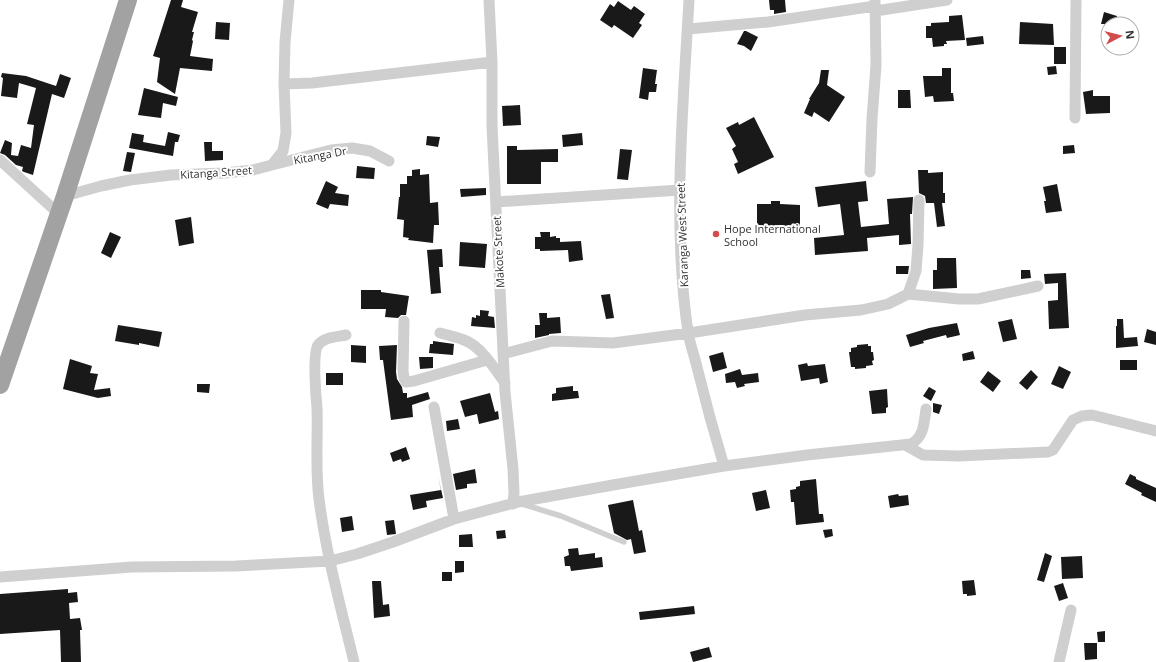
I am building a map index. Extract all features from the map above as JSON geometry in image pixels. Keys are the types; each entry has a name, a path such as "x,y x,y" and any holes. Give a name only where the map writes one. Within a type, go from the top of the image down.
{"highway":[{"path":"0,385 65,196 128,0"}],"street":[{"path":"272,165 283,150 286,133 284,84 285,42 290,0"},
{"name":"Makote Street","path":"489,0 492,62 492,126 503,354 515,503"},
{"name":"Karanga West Street","path":"689,0 682,114 680,190 683,289 689,333 702,389 724,466"},
{"path":"688,29 768,22 875,6 947,0"},
{"path":"1075,118 1076,0"},
{"path":"870,172 876,64 875,6"},
{"path":"284,84 312,83 492,62"},
{"name":"Kitanga Dr","path":"272,165 331,150 352,148 370,152 389,162"},
{"path":"0,160 59,214"},
{"name":"Kitanga Street","path":"65,196 130,180 171,175 225,173 253,170 272,165"},
{"path":"496,202 680,190"},
{"path":"908,294 916,271 919,200"},
{"path":"503,354 552,341 613,343 804,315 861,310 888,304 908,294 959,299 978,299 1038,286"},
{"path":"404,321 403,371 406,382 487,360"},
{"path":"440,333 465,340 472,344 481,352 505,383"},
{"path":"346,335 324,340 318,346 316,354 316,454 319,498 330,561 354,662"},
{"path":"434,407 454,519"},
{"path":"0,578 132,567 243,566 330,561 393,542 454,519 515,503 724,466 874,447 911,444 920,438 923,430 926,409"},
{"path":"905,445 924,455 959,456 1048,452 1053,450 1073,420 1082,416 1092,415 1156,431"},
{"path":"1059,662 1071,610"}],"lane":[{"path":"515,503 561,516 624,542"}],"building":[{"path":"171,0 183,0 181,7 198,12 192,32 194,32 190,56 213,59 212,71 180,68 175,94 157,82 160,58 153,56"},
{"path":"769,0 785,0 786,12 774,14 774,10 770,10"},
{"path":"618,1 631,10 634,6 645,14 639,23 642,25 633,38 614,25 612,28 600,20 610,4 614,7"},
{"path":"1104,12 1117,16 1103,16"},
{"path":"962,15 965,40 946,41 947,44 944,44 944,46 933,47 932,38 926,38 926,26 931,26 931,23 949,22 949,16"},
{"path":"216,22 230,23 229,40 215,39"},
{"path":"1020,22 1053,24 1054,45 1019,44"},
{"path":"744,31 758,37 751,51 744,46 737,44"},
{"path":"983,36 984,44 967,46 966,38"},
{"path":"1054,47 1066,47 1066,64 1054,64"},
{"path":"1056,66 1057,74 1048,75 1047,67"},
{"path":"643,68 657,70 655,84 657,84 656,92 649,92 648,100 639,98"},
{"path":"942,68 951,68 951,93 953,93 954,101 934,102 933,96 925,97 923,76 942,76"},
{"path":"821,70 829,70 827,85 845,97 829,122 814,112 812,117 804,113 809,99 819,83"},
{"path":"2,73 26,76 56,86 60,74 71,78 64,98 52,94 33,175 22,171 23,167 16,165 5,155 0,153 5,140 12,143 11,155 18,156 21,145 31,148 34,125 27,124 36,88 19,83 17,98 1,96 3,78 1,77"},
{"path":"144,88 178,97 176,106 163,103 161,118 138,115"},
{"path":"898,90 910,90 911,108 898,108"},
{"path":"1093,90 1093,96 1110,96 1110,113 1086,114 1083,92"},
{"path":"520,105 521,125 503,126 502,106"},
{"path":"754,117 774,157 738,174 734,164 738,162 732,149 736,146 726,128 738,122 739,125"},
{"path":"168,132 180,135 178,142 175,142 173,156 129,148 132,133 144,135 143,142 165,146"},
{"path":"582,133 583,145 563,147 562,135"},
{"path":"427,136 440,137 438,147 426,145"},
{"path":"204,142 212,142 212,151 223,151 223,160 205,161"},
{"path":"1074,145 1075,153 1063,154 1063,146"},
{"path":"507,146 517,146 517,150 558,149 558,162 541,162 541,184 507,184"},
{"path":"620,149 632,150 628,180 617,179"},
{"path":"127,152 135,153 131,172 123,171"},
{"path":"357,166 375,168 374,179 356,178"},
{"path":"420,169 420,175 429,174 430,203 438,202 439,225 434,225 433,243 408,240 409,238 403,237 404,220 397,219 400,184 407,184 407,176 412,176 412,170"},
{"path":"918,170 928,170 928,173 943,172 943,193 945,193 945,203 942,203 945,226 937,227 934,203 926,203 925,196 919,193"},
{"path":"326,181 338,187 335,193 349,195 348,206 330,204 328,209 316,204"},
{"path":"866,181 868,201 858,202 861,227 889,224 887,199 913,197 912,214 910,214 911,244 899,245 899,235 867,238 868,251 815,255 814,238 844,235 840,204 818,207 815,187"},
{"path":"1057,184 1062,211 1046,213 1044,201 1046,201 1043,187"},
{"path":"486,188 486,195 461,197 460,189"},
{"path":"771,201 780,201 780,204 800,205 800,231 757,230 757,204 771,204"},
{"path":"191,217 194,243 179,246 175,220"},
{"path":"110,232 121,237 111,258 101,253"},
{"path":"540,232 550,232 550,237 556,236 556,238 560,238 560,242 581,241 583,260 569,262 568,250 540,251 540,249 535,249 535,237 541,237"},
{"path":"460,242 487,244 485,268 459,266"},
{"path":"442,249 443,267 439,267 441,293 431,294 427,250"},
{"path":"937,258 956,258 957,288 933,289 933,270 937,270"},
{"path":"896,266 909,266 908,274 896,274"},
{"path":"1021,270 1030,270 1031,278 1021,279"},
{"path":"1066,273 1069,328 1049,329 1048,301 1058,300 1058,283 1045,284 1044,274"},
{"path":"361,290 381,290 381,292 409,296 406,315 401,315 398,318 385,317 386,309 361,309"},
{"path":"610,294 614,318 606,319 601,295"},
{"path":"480,310 489,311 488,316 494,317 495,328 471,326 472,317 476,318 476,315 480,316"},
{"path":"539,313 547,313 547,318 560,317 561,333 549,334 535,338 535,325 540,325"},
{"path":"1012,319 1017,339 1003,342 998,322"},
{"path":"1117,319 1123,319 1124,338 1137,337 1138,346 1116,348"},
{"path":"957,323 960,335 947,338 946,335 923,341 924,343 910,347 906,335 929,328"},
{"path":"118,325 162,332 159,347 139,343 139,345 115,341"},
{"path":"1147,329 1156,332 1156,345 1144,342"},
{"path":"433,341 454,344 453,355 429,353 430,344 433,344"},
{"path":"868,344 868,346 871,346 871,352 873,352 873,365 866,366 866,368 855,369 855,367 851,367 849,352 851,352 851,348 857,347 857,345"},
{"path":"351,345 366,346 366,363 351,362"},
{"path":"397,345 396,372 397,379 402,387 403,393 407,393 407,398 428,392 430,399 412,405 413,417 391,420 383,360 380,360 379,346"},
{"path":"973,351 975,359 963,361 962,354"},
{"path":"723,352 727,368 713,372 709,356"},
{"path":"419,357 433,357 433,368 420,369"},
{"path":"70,359 92,366 90,373 98,374 94,390 110,388 111,396 98,398 63,389"},
{"path":"1120,360 1137,360 1137,370 1120,370"},
{"path":"807,363 808,366 825,364 828,382 820,384 819,378 801,381 798,365"},
{"path":"1059,366 1071,372 1063,389 1051,384"},
{"path":"740,369 742,375 758,373 759,382 744,384 745,386 737,388 735,382 726,383 725,374"},
{"path":"1031,370 1038,377 1027,390 1019,383"},
{"path":"988,371 1001,381 993,392 980,382"},
{"path":"326,373 343,373 343,385 326,385"},
{"path":"197,384 210,384 209,393 197,392"},
{"path":"573,386 573,391 578,391 579,398 552,401 552,394 556,393 556,388"},
{"path":"929,387 936,391 931,401 923,396"},
{"path":"887,389 888,407 886,408 886,413 872,414 869,391"},
{"path":"490,393 495,412 498,411 499,419 479,424 477,414 465,417 460,401"},
{"path":"933,403 942,405 939,414 933,412"},
{"path":"458,419 460,429 447,431 446,421"},
{"path":"406,447 410,459 402,462 401,459 393,462 390,453"},
{"path":"475,469 477,483 467,484 467,488 456,490 453,474"},
{"path":"1130,474 1136,477 1136,479 1156,488 1156,502 1141,495 1142,493 1125,484"},
{"path":"438,476 443,498 426,501 427,507 413,510 410,495 441,490"},
{"path":"816,479 819,514 823,514 824,522 796,525 794,502 791,502 790,490 796,489 796,487 800,486 800,481"},
{"path":"766,490 770,508 756,511 752,493"},
{"path":"898,494 899,496 908,495 909,505 890,508 888,496"},
{"path":"633,500 639,531 642,530 646,552 634,554 631,539 627,540 614,533 608,505"},
{"path":"352,516 354,530 342,532 340,518"},
{"path":"394,520 396,534 387,535 385,521"},
{"path":"832,529 833,536 825,538 823,530"},
{"path":"505,530 506,538 497,539 496,531"},
{"path":"472,534 473,547 459,547 459,535"},
{"path":"578,548 579,555 595,553 595,558 602,557 603,567 571,571 570,566 565,566 564,557 569,555 568,549"},
{"path":"1045,553 1052,556 1044,582 1037,580"},
{"path":"1082,556 1083,578 1062,579 1061,557"},
{"path":"455,561 464,561 464,572 455,573"},
{"path":"442,572 452,572 452,581 442,581"},
{"path":"974,580 976,595 967,596 967,594 963,594 962,581"},
{"path":"372,581 381,581 383,605 389,604 390,616 374,618"},
{"path":"1063,583 1068,598 1059,601 1054,586"},
{"path":"68,589 68,593 77,592 78,602 69,603 70,619 80,618 82,630 80,630 81,662 61,662 60,630 0,634 0,594"},
{"path":"694,606 695,614 640,620 639,612"},
{"path":"1105,631 1105,642 1098,642 1097,632"},
{"path":"1084,643 1097,643 1097,659 1085,660"},
{"path":"709,647 712,657 693,662 690,652"}],"place":[{"name":"Hope International School","path":"716,234"}]}
